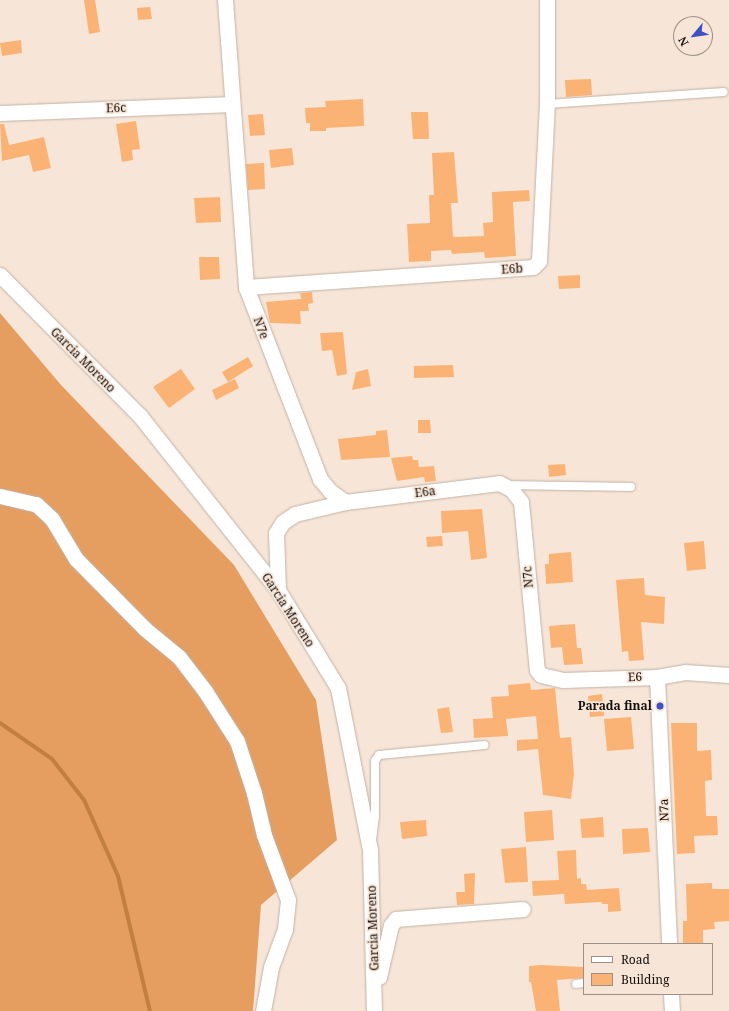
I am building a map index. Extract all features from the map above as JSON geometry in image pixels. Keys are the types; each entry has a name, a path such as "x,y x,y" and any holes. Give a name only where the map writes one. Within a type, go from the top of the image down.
{"street":[{"name":"N7e","path":"225,0 246,287 320,479 330,491 345,502"},
{"name":"E6b","path":"246,287 532,267 539,261 547,104 547,0"},
{"name":"E6c","path":"0,113 232,104"},
{"name":"Garcia Moreno","path":"0,275 140,416 278,590 338,688 370,849 375,989 374,1011"},
{"name":"E6a","path":"345,502 499,483 505,485"},
{"name":"N7c","path":"505,485 517,494 523,514 537,670 541,675"},
{"path":"0,496 36,504 52,519 76,559 145,629 179,657 205,691 237,741 254,793 264,835 288,900 285,929 271,967 263,1011"},
{"path":"278,590 276,533 283,522 295,514 345,502"},
{"name":"E6","path":"541,675 563,680 657,676 685,672 729,675"},
{"name":"N7a","path":"657,676 669,943"},
{"path":"375,989 384,963 391,925 396,919 523,909"},
{"path":"671,995 672,1011"}],"lane":[{"path":"547,104 724,92"},
{"path":"505,485 631,487"},
{"path":"370,849 375,816 375,761 379,755 485,745"}],"shaded area":[{"path":"0,313 61,385 234,565 316,700 337,840 261,905 253,1011 0,1011"}],"building":[{"path":"84,0 95,0 100,32 89,34"},
{"path":"150,7 152,19 138,20 137,8"},
{"path":"21,40 22,53 2,56 0,43"},
{"path":"591,79 592,95 566,97 565,80"},
{"path":"363,99 364,126 326,128 326,131 310,131 310,123 306,123 305,108 326,107 325,101"},
{"path":"411,112 428,112 429,139 413,139"},
{"path":"263,114 265,135 250,136 248,115"},
{"path":"136,121 140,149 132,150 133,160 122,162 116,124"},
{"path":"0,124 4,124 9,145 44,137 51,168 33,172 29,155 2,161"},
{"path":"292,148 294,165 271,168 269,150"},
{"path":"454,152 458,203 451,203 453,237 484,236 483,223 493,222 492,192 529,190 530,201 513,202 516,256 485,258 484,252 452,254 451,250 431,251 431,261 409,262 407,224 430,223 429,195 434,195 432,153"},
{"path":"264,163 265,189 248,190 246,164"},
{"path":"220,197 221,222 196,223 194,198"},
{"path":"199,257 219,257 220,279 200,280"},
{"path":"580,275 580,288 559,289 558,276"},
{"path":"312,292 313,303 308,304 309,311 300,311 301,324 270,323 266,302 301,299 300,293"},
{"path":"343,332 347,374 337,376 332,350 322,351 320,333"},
{"path":"248,357 253,366 228,382 222,372"},
{"path":"453,365 454,377 414,378 414,366"},
{"path":"181,369 195,389 169,408 153,387"},
{"path":"368,369 371,386 352,390 356,372"},
{"path":"235,379 239,388 216,400 212,390"},
{"path":"418,420 430,420 431,433 418,433"},
{"path":"387,430 390,457 341,460 338,439 376,435 376,431"},
{"path":"412,456 413,460 418,460 419,467 434,466 436,481 425,482 424,477 397,481 391,458"},
{"path":"565,464 566,475 549,477 548,465"},
{"path":"482,509 487,558 471,560 468,531 442,533 441,511"},
{"path":"442,536 443,546 427,547 426,537"},
{"path":"704,541 706,569 687,571 684,543"},
{"path":"571,552 573,582 546,584 545,564 549,564 549,554"},
{"path":"644,578 645,595 665,597 664,624 641,622 644,660 629,661 628,651 622,652 616,580"},
{"path":"575,624 577,648 581,648 583,664 564,665 562,647 551,648 549,626"},
{"path":"530,683 531,690 555,688 560,738 571,737 574,774 571,799 543,795 538,749 517,751 517,740 538,739 536,716 506,719 508,736 474,738 473,719 493,718 491,697 509,696 508,685"},
{"path":"602,694 604,716 590,717 588,696"},
{"path":"449,707 453,732 441,733 437,709"},
{"path":"631,717 634,749 607,751 604,719"},
{"path":"671,723 697,723 697,751 711,750 712,780 705,781 706,816 717,816 718,835 694,836 695,853 677,854"},
{"path":"552,810 554,840 526,842 524,812"},
{"path":"603,817 604,837 582,838 580,819"},
{"path":"426,820 427,836 402,839 400,822"},
{"path":"648,828 650,852 623,854 622,829"},
{"path":"526,847 528,882 505,883 501,849"},
{"path":"576,850 577,879 581,878 581,884 586,884 587,890 619,888 621,911 608,912 608,904 602,904 602,902 565,904 564,894 533,896 532,881 559,880 557,851"},
{"path":"475,873 474,904 457,905 456,892 465,892 464,874"},
{"path":"712,883 712,889 729,889 729,921 714,922 715,929 703,930 703,943 683,943 683,921 687,921 686,884"},
{"path":"541,965 583,967 583,978 557,980 560,1011 536,1011 531,982 529,982 529,966"}],"waterway":[{"path":"0,723 52,759 84,800 118,876 150,1011"}],"place":[{"name":"Parada final","path":"660,706"}]}
